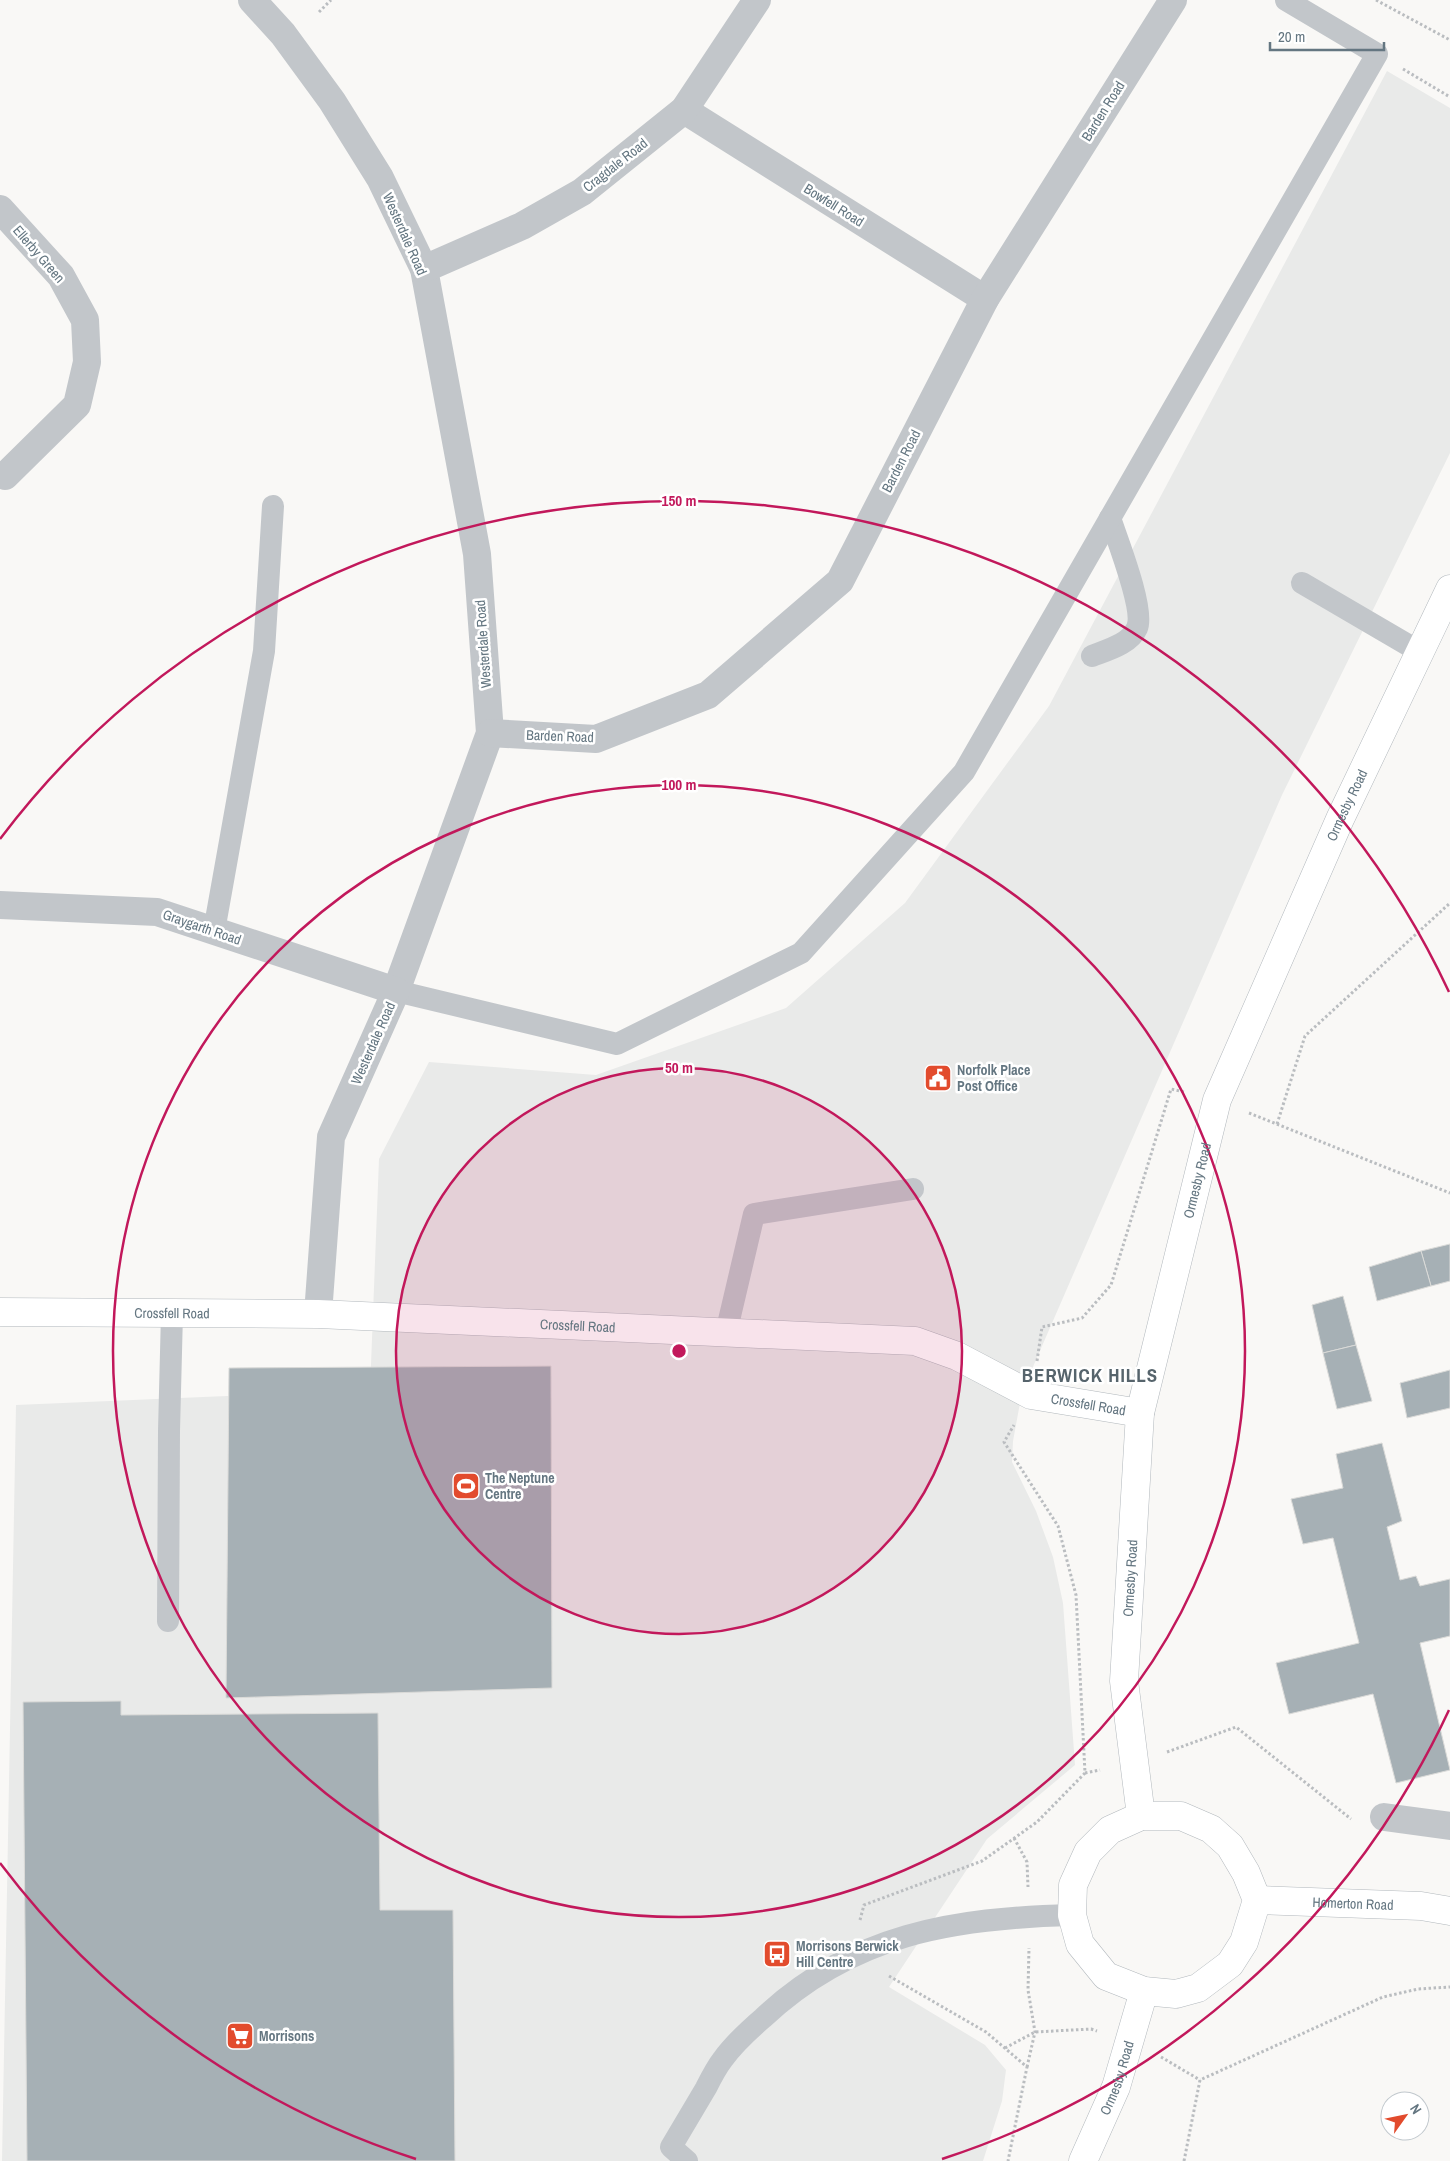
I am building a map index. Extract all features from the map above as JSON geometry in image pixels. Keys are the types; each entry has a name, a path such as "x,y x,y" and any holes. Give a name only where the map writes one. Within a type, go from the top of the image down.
{"street":[{"name":"Westerdale Road","path":"252,0 283,34 332,101 380,178 424,269 476,554 490,733 396,991 331,1136 318,1314"},
{"name":"Cragdale Road","path":"424,269 522,226 582,192 684,110 757,0"},
{"name":"Barden Road","path":"490,733 596,739 708,695 840,581 985,299 1173,0"},
{"name":"Bowfell Road","path":"684,110 985,299"},
{"name":"Ellerby Green","path":"0,209 61,276 85,320 87,362 77,405 5,476"},
{"name":"Ormesby Road","path":"1141,1816 1124,1681 1140,1413 1217,1100 1340,819 1450,589"},
{"name":"Graygarth Road","path":"0,905 157,912 396,991"},
{"name":"Crossfell Road","path":"0,1312 318,1314 915,1341 957,1356 1031,1395 1140,1413"},
{"path":"1141,1816 1181,1816 1212,1830 1230,1846 1246,1873 1257,1900 1244,1942 1230,1964 1198,1988 1176,1994 1144,1991 1106,1976 1080,1944 1072,1915 1073,1885 1088,1852 1110,1830 1141,1816"},
{"path":"1384,1817 1450,1826"},
{"name":"Homerton Road","path":"1257,1900 1421,1906 1450,1911"},
{"name":"Ormesby Road","path":"1083,2161 1116,2087 1144,1991"}],"lane":[{"path":"396,991 617,1044 801,953 964,772 1377,54 1286,0"},
{"path":"214,931 264,651 273,506"},
{"path":"1092,656 1124,642 1137,630 1140,619 1137,600 1110,518"},
{"path":"1302,583 1420,652"},
{"path":"726,1333 754,1214 913,1190"},
{"path":"168,1621 168,1431 172,1314"},
{"path":"687,2161 671,2147 723,2059 780,2002 800,1985 852,1955 879,1944 965,1922 1030,1916 1072,1915"}],"path":[{"path":"319,12 331,0"},
{"path":"1376,0 1450,40"},
{"path":"1377,54 1450,97"},
{"path":"1277,1124 1305,1036 1450,904"},
{"path":"1085,1773 1076,1595 1058,1526 1004,1442 1031,1395 1042,1327 1082,1318 1110,1285 1171,1089 1217,1100 1450,1194"},
{"path":"1027,2067 986,2032 852,1955 864,1905 982,1862 1037,1822 1085,1773 1135,1762 1191,1745 1236,1727 1357,1824 1384,1817"},
{"path":"1008,2161 1035,2032 1028,1990 1030,1916 1027,1862 1014,1838"},
{"path":"1184,2161 1200,2080 1382,1997 1418,1989 1450,1987"}],"shaded area":[{"path":"1387,71 1450,108 1450,453 1282,795 1022,1392 1013,1441 1012,1462 1036,1511 1053,1557 1063,1603 1075,1765 987,1839 889,1987 985,2045 1006,2070 1002,2101 983,2161 2,2161 16,1405 370,1390 379,1159 429,1062 596,1075 786,1008 905,903 1049,706"}],"building":[{"path":"1450,1244 1450,1281 1431,1286 1421,1251"},
{"path":"1421,1251 1431,1286 1377,1301 1369,1267"},
{"path":"1343,1296 1356,1345 1323,1353 1312,1305"},
{"path":"1356,1345 1372,1401 1337,1409 1323,1353"},
{"path":"551,1366 552,1688 226,1698 229,1368"},
{"path":"1450,1370 1450,1408 1407,1418 1400,1383"},
{"path":"1382,1443 1402,1521 1387,1527 1400,1580 1416,1576 1420,1586 1450,1579 1450,1636 1420,1643 1450,1770 1396,1783 1373,1694 1289,1714 1276,1663 1359,1643 1333,1538 1303,1544 1291,1499 1343,1488 1336,1454"},
{"name":"Morrisons","path":"121,1701 121,1715 378,1713 380,1910 453,1910 455,2161 27,2161 23,1702"}],"place":[{"name":"Norfolk Place Post Office","path":"938,1078"},
{"name":"The Neptune Centre","path":"466,1486"},
{"name":"Morrisons Berwick Hill Centre","path":"777,1954"},
{"name":"Morrisons","path":"240,2036"}],"district":[{"name":"BERWICK HILLS","path":"1090,1375"}]}
